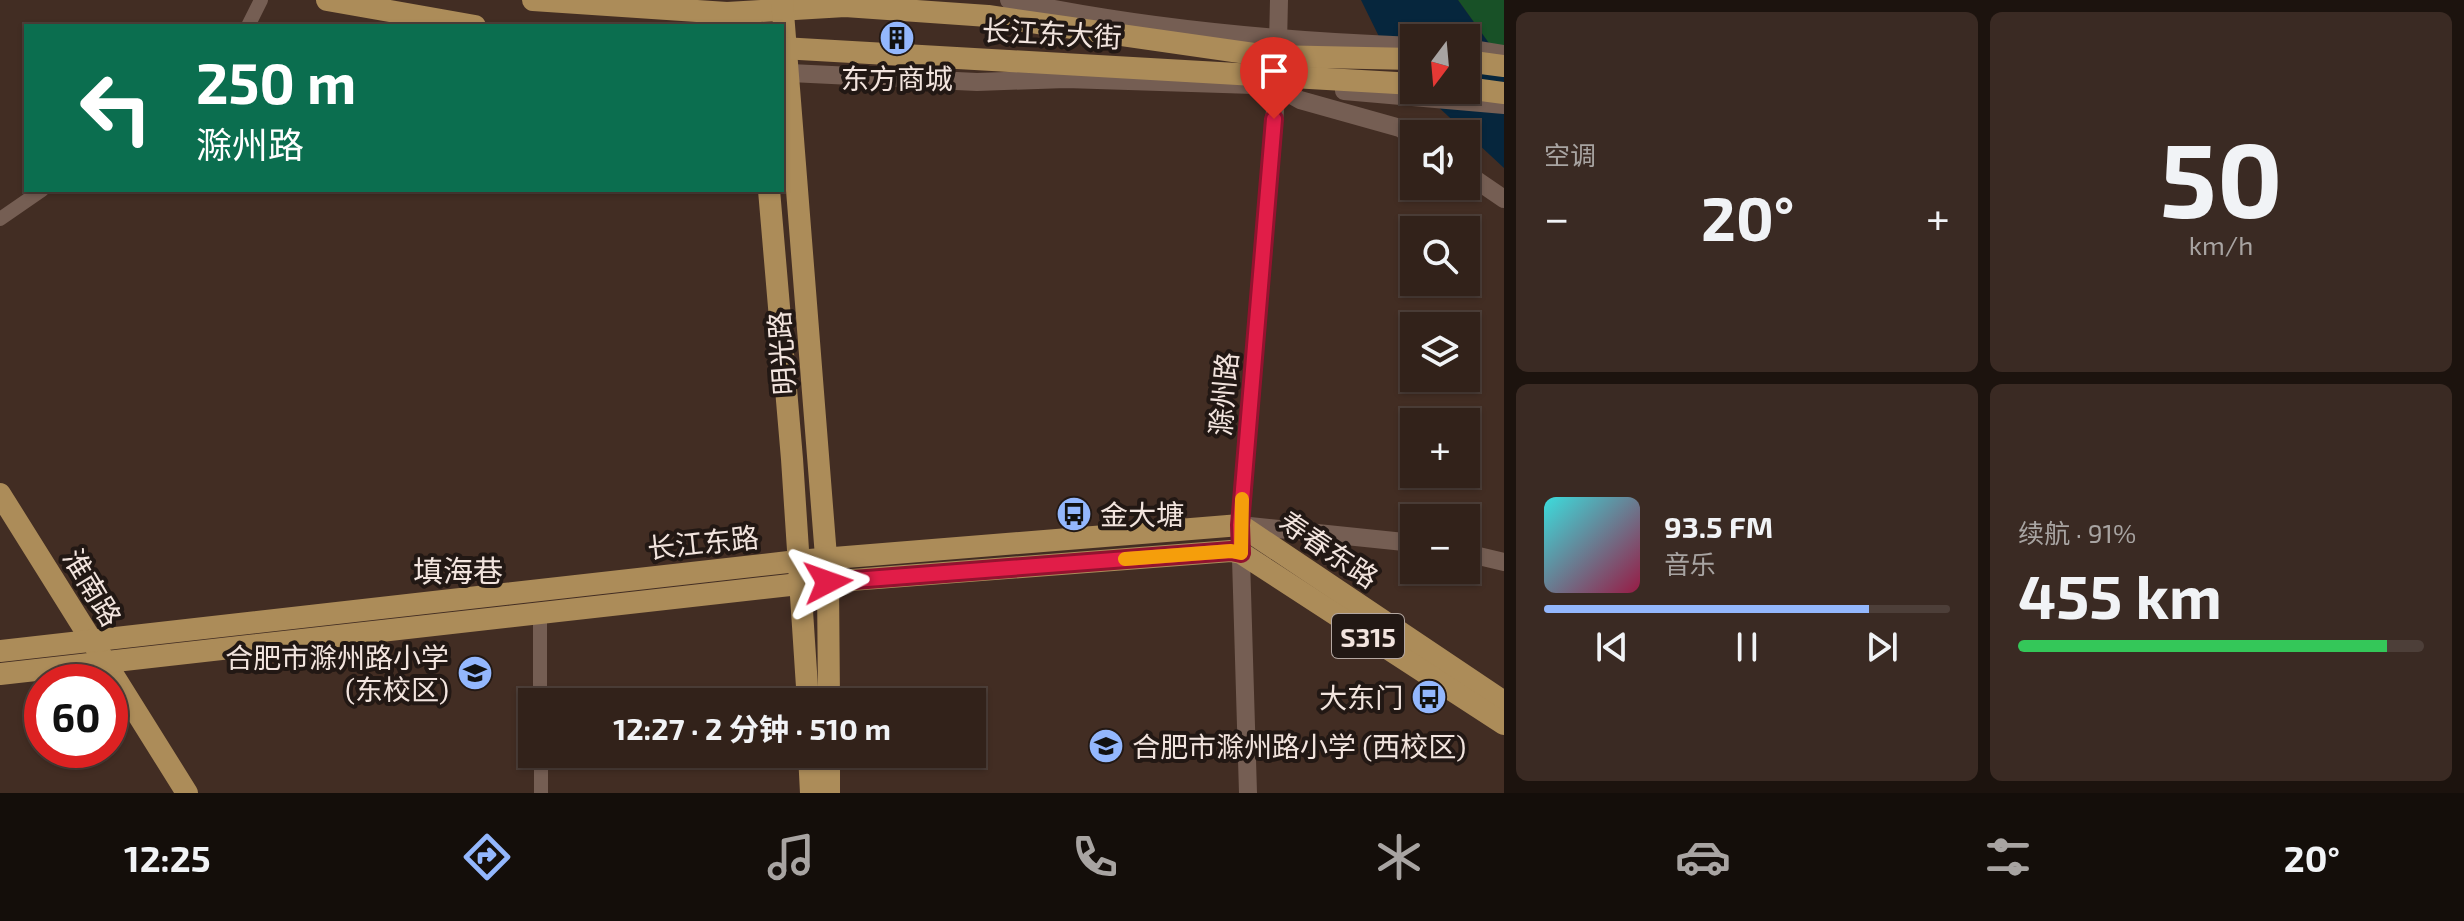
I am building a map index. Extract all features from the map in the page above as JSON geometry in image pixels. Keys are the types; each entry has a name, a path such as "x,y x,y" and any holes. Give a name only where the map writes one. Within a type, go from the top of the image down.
{"main road":[{"path":"327,0 464,24"},
{"name":"长江东大街","path":"533,0 727,13 782,4 988,16 1273,63 1316,82 1400,84"},
{"name":"明光路","path":"782,4 783,24"},
{"name":"长江东大街","path":"785,48 1273,63 1310,46 1400,57"},
{"name":"明光路","path":"785,48 790,73 827,570 829,688"},
{"path":"1480,63 1504,66"},
{"path":"1480,90 1504,93"},
{"name":"明光路","path":"769,192 792,459 807,688"},
{"name":"淮南路","path":"0,494 187,793"},
{"name":"长江东路","path":"0,674 799,584 827,570 1235,525"},
{"name":"寿春东路","path":"1235,525 1504,702"},
{"name":"长江东路","path":"0,651 797,561 827,570 1236,552"},
{"name":"寿春东路","path":"1236,552 1504,724"},
{"path":"810,768 811,793"},
{"path":"829,768 829,793"}],"street":[{"path":"249,24 261,0"},
{"path":"1009,0 1273,63 1300,100 1400,128"},
{"name":"滁州路","path":"1269,0 1273,63"},
{"name":"滁州路","path":"1248,793 1235,525 1279,0"},
{"path":"1310,46 1400,46"},
{"path":"1480,50 1504,54"},
{"path":"790,73 977,82 1066,79 1273,63"},
{"path":"1316,82 1504,105"},
{"path":"1480,183 1504,199"},
{"path":"0,219 39,192"},
{"name":"长江东路","path":"1235,525 1400,542"},
{"name":"滁州路","path":"1236,552 1238,793"},
{"path":"1480,556 1504,562"},
{"path":"540,613 540,688"},
{"path":"541,768 541,793"}],"green space":[{"path":"1458,0 1504,0 1504,54 1495,52 1480,31 1480,24 1475,24"}],"water":[{"path":"1361,0 1458,0 1475,24 1400,24 1400,69 1390,59"},
{"path":"1480,31 1504,64 1504,168 1480,146 1480,120 1452,120 1435,104 1480,104"}],"slow traffic":[{"path":"1125,559 1231,551 1241,553 1242,499"}],"place":[{"name":"东方商城","path":"897,38"},
{"name":"金大塘","path":"1074,514"},
{"name":"合肥市滁州路小学 (东校区)","path":"475,673"},
{"name":"大东门","path":"1429,697"},
{"name":"合肥市滁州路小学 (西校区)","path":"1106,746"}],"district":[{"name":"填海巷","path":"458,570"}],"route":[{"path":"828,582 1231,551 1241,553 1240,525 1274,119"}]}
